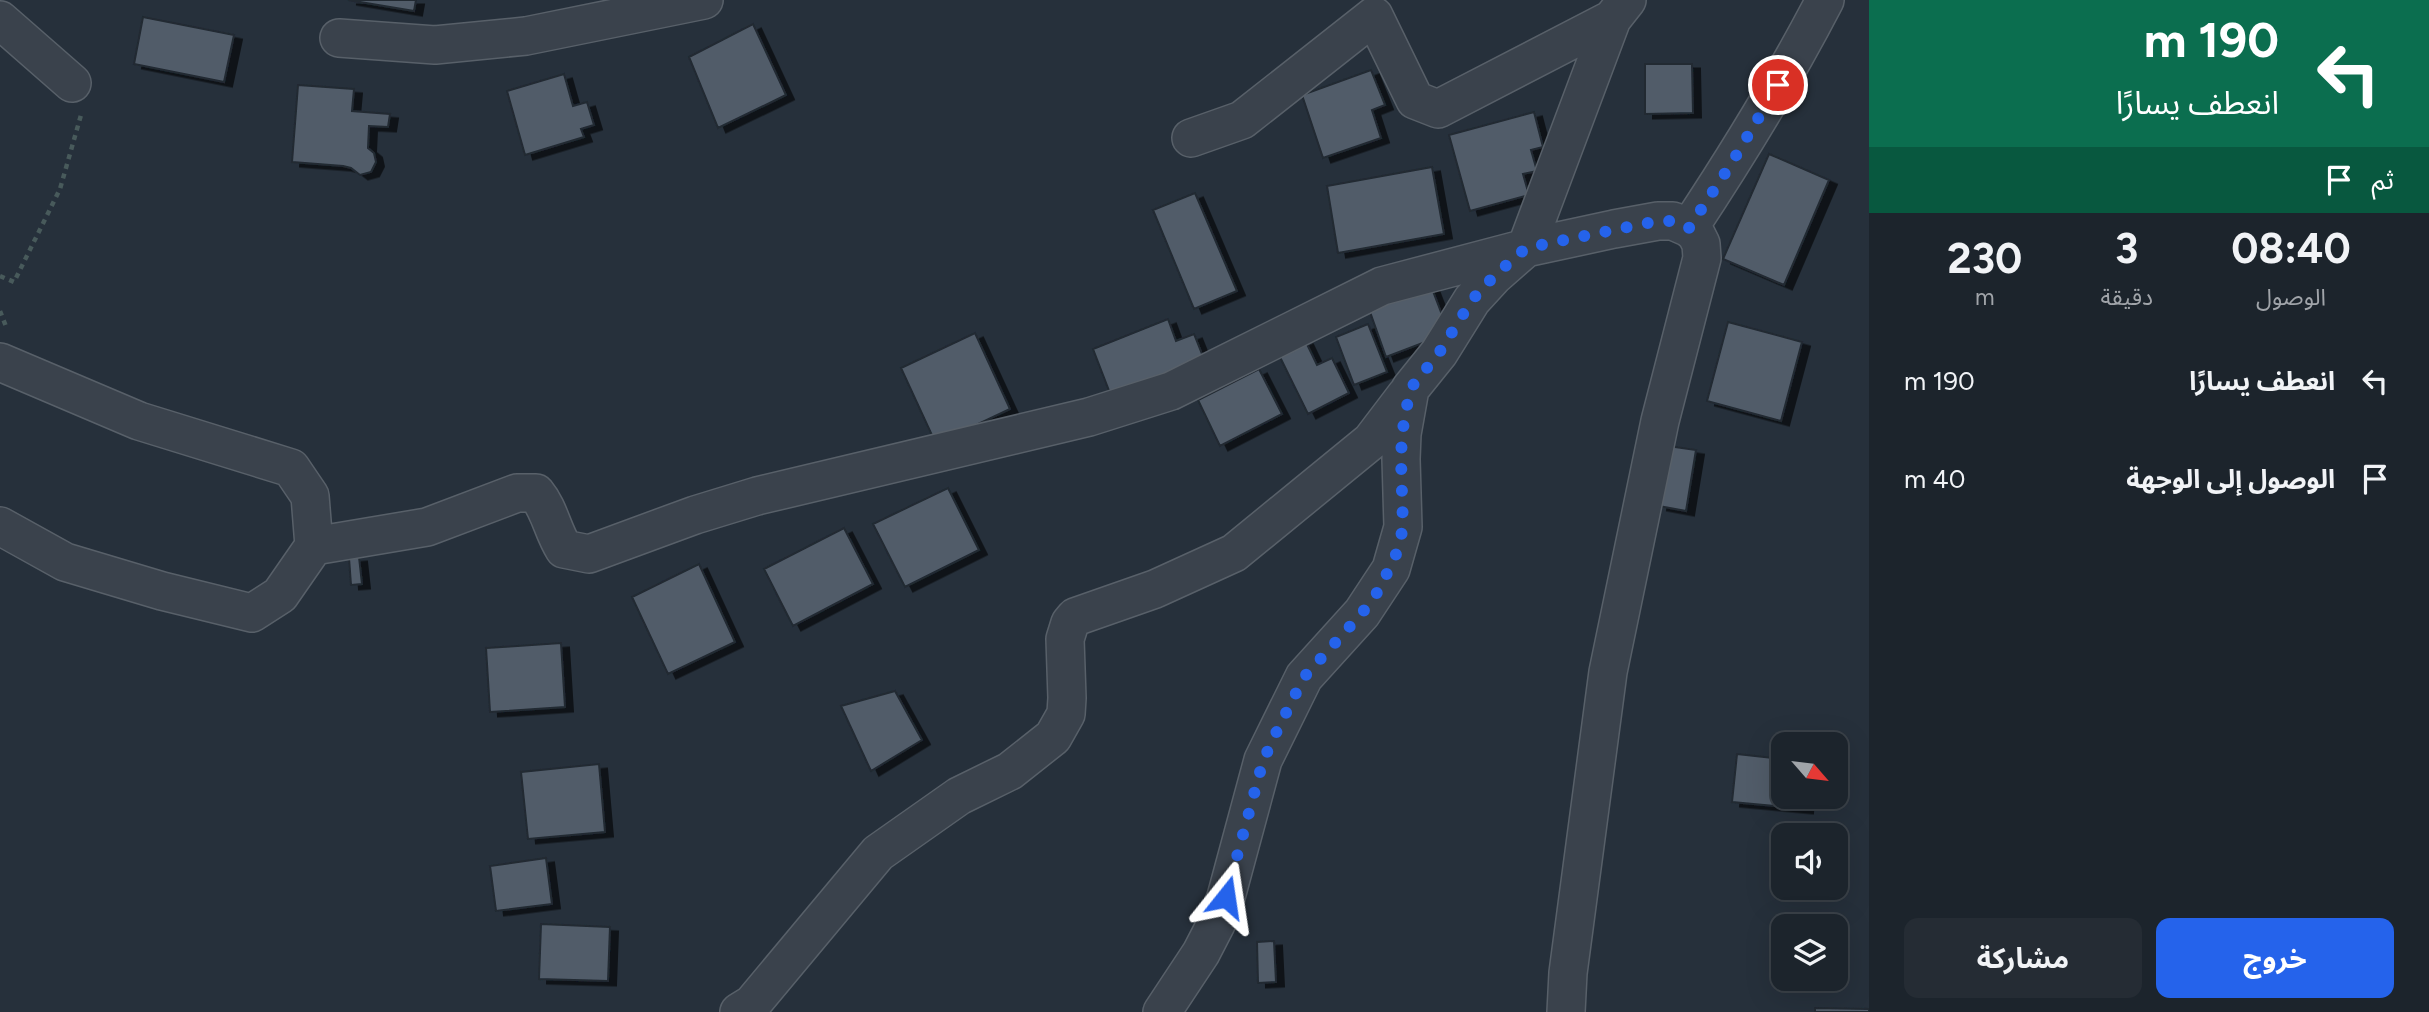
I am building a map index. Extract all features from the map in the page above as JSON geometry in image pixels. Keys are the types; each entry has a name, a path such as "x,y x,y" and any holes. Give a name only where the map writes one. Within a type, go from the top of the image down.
{"street":[{"path":"340,38 435,46 539,33 704,0"},
{"path":"1689,228 1745,142 1825,0"},
{"path":"1191,138 1242,120 1374,16 1415,100 1438,109 1620,9"},
{"path":"749,1009 878,853 959,796 1010,771 1053,737 1066,714 1068,698 1065,639 1075,617 1085,611 1155,589 1234,553 1371,441 1439,353 1472,300 1526,248 1620,9"},
{"path":"0,20 72,83"},
{"path":"314,547 427,527 517,493 536,493 547,506 554,533 564,549 589,554 695,515 757,496 1090,416 1171,391 1382,286 1526,248 1657,221 1674,221 1689,228 1701,244 1702,258 1660,421 1608,672 1568,973 1566,1012"},
{"path":"0,362 139,421 291,468 310,496 314,547 280,595 252,612 162,591 65,562 0,526"},
{"path":"1162,1012 1201,953 1216,924 1263,761 1304,677 1362,613 1391,569 1403,527 1402,434 1410,389"}],"path":[{"path":"0,276 14,282 60,189 81,116 72,83"}],"building":[{"path":"348,0 416,0 414,11"},
{"path":"143,17 234,35 224,82 134,64"},
{"path":"753,24 786,95 718,128 689,57"},
{"path":"1645,64 1692,64 1693,113 1645,114"},
{"path":"1371,70 1385,105 1372,110 1381,138 1323,158 1302,95"},
{"path":"564,74 573,106 587,102 594,125 581,129 584,137 525,155 507,91"},
{"path":"298,85 354,89 352,111 390,114 388,127 369,126 368,148 374,153 376,162 371,172 360,175 343,166 292,162"},
{"path":"1534,112 1543,147 1531,150 1537,171 1523,174 1529,195 1470,211 1449,135"},
{"path":"1769,154 1829,180 1784,285 1723,259"},
{"path":"1432,167 1444,234 1338,253 1327,186"},
{"path":"1195,193 1237,291 1194,309 1153,210"},
{"path":"1431,286 1449,333 1386,357 1369,309"},
{"path":"1168,319 1176,341 1194,334 1206,364 1113,401 1093,349"},
{"path":"1728,322 1802,342 1781,421 1707,401"},
{"path":"1368,324 1387,372 1354,385 1336,337"},
{"path":"975,333 1010,409 936,444 901,368"},
{"path":"1305,340 1317,365 1332,358 1349,393 1308,414 1278,353"},
{"path":"1259,369 1282,414 1220,446 1198,400"},
{"path":"1668,446 1696,450 1686,511 1659,506"},
{"path":"948,488 979,550 905,587 873,524"},
{"path":"844,528 873,584 793,626 764,569"},
{"path":"359,557 362,584 351,585 349,558"},
{"path":"699,564 735,642 668,674 632,597"},
{"path":"561,643 565,707 490,712 486,648"},
{"path":"895,691 922,740 871,771 841,706"},
{"path":"1737,754 1771,758 1771,806 1732,802"},
{"path":"599,764 605,832 528,839 521,772"},
{"path":"546,858 552,904 496,911 490,866"},
{"path":"541,924 610,927 608,981 539,979"},
{"path":"1274,941 1276,982 1258,983 1257,942"},
{"path":"1815,1008 1869,1009 1869,1012 1815,1012"}],"route":[{"path":"1226,897 1263,761 1274,737 1304,677 1362,613 1379,590 1398,550 1403,527 1402,434 1410,389 1439,353 1472,300 1526,248 1657,221 1674,221 1689,228 1778,85"}]}
